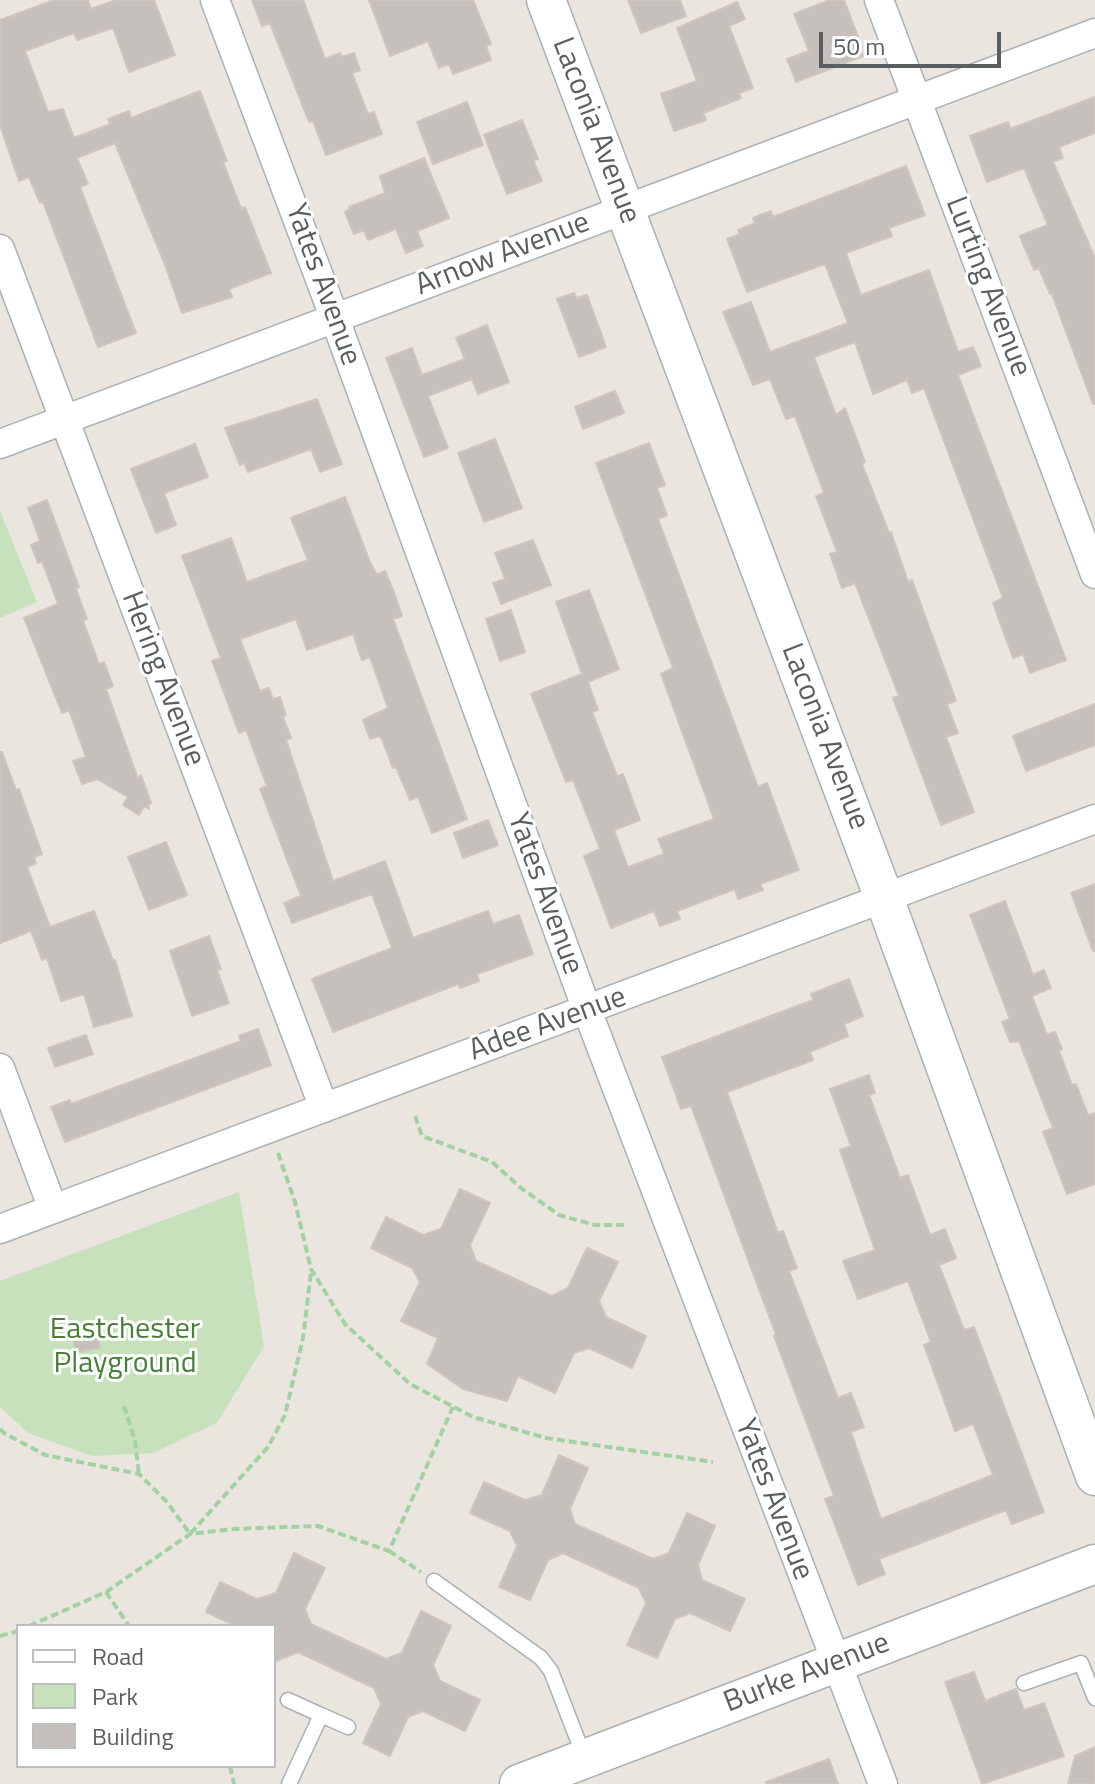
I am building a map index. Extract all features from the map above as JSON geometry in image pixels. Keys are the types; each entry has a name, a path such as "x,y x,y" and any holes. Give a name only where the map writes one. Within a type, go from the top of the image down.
{"street":[{"name":"Yates Avenue","path":"215,0 587,1010 883,1784"},
{"name":"Laconia Avenue","path":"546,0 1079,1415 1093,1467"},
{"name":"Lurting Avenue","path":"879,0 1095,574"},
{"name":"Arnow Avenue","path":"0,444 1095,33"},
{"name":"Hering Avenue","path":"0,249 324,1108"},
{"name":"Adee Avenue","path":"0,1229 1095,819"},
{"path":"0,1068 53,1209"},
{"name":"Burke Avenue","path":"519,1784 577,1769 1095,1564"}],"lane":[{"path":"434,1581 541,1658 551,1671 577,1769"},
{"path":"1024,1683 1081,1663 1092,1680 1095,1698"},
{"path":"288,1700 348,1727"},
{"path":"289,1784 321,1715"}],"path":[{"path":"415,1116 422,1136 492,1162 559,1215 595,1225 624,1225"},
{"path":"270,1128 295,1202 311,1269 345,1324 410,1384 473,1417 546,1438 713,1462"},
{"path":"34,1624 106,1592 190,1534 268,1447 285,1415 303,1338 311,1269"},
{"path":"124,1406 135,1441 139,1474"},
{"path":"389,1551 453,1407"},
{"path":"0,1429 45,1455 139,1474 167,1502 190,1534"},
{"path":"190,1534 318,1526 389,1551 434,1581"},
{"path":"106,1592 128,1624"}],"green space":[{"path":"0,511 37,602 0,618"},
{"name":"Eastchester Playground","path":"239,1192 264,1346 217,1423 153,1453 92,1456 28,1433 0,1407 0,1281"}],"building":[{"path":"54,0 88,0 91,9 116,0 154,0 175,55 129,72 113,28 77,40 74,33 25,51 48,112 63,109 74,138 110,124 108,119 129,111 131,118 200,91 227,161 223,162 271,273 229,289 232,297 182,313 115,143 77,158 88,184 80,187 136,333 98,347 43,202 40,203 29,177 19,181 0,125 0,20"},
{"path":"252,0 303,0 325,59 340,53 342,57 354,53 360,70 352,73 368,114 374,112 382,134 326,155 313,121 309,122 270,23 262,26"},
{"path":"369,0 473,0 491,44 486,46 491,60 453,74 449,64 439,68 428,41 390,56"},
{"path":"628,0 680,0 686,16 641,33"},
{"path":"830,0 844,0 863,56 796,82 787,59 809,51 794,14"},
{"path":"737,2 745,19 729,26 753,88 739,93 741,98 703,113 706,120 674,131 661,94 697,81 677,28"},
{"path":"1095,97 1095,133 1059,147 1063,158 1053,162 1095,258 1093,404 1052,294 1039,268 1034,270 1020,236 1048,225 1024,168 987,182 970,136 1008,122 1010,129"},
{"path":"467,102 483,145 433,164 417,122"},
{"path":"522,120 538,159 533,160 542,181 507,194 484,135"},
{"path":"424,158 449,218 417,231 423,246 406,253 396,229 368,240 364,230 354,234 345,212 349,207 385,193 380,176"},
{"path":"906,166 925,215 889,228 892,236 846,253 861,295 929,270 958,352 973,347 981,366 958,375 1066,660 1030,673 1023,654 1013,658 993,603 1003,598 924,388 912,393 907,380 873,394 855,342 814,357 836,415 845,408 865,462 862,464 908,582 912,580 956,701 947,704 958,733 946,737 974,812 941,825 893,698 899,696 855,583 842,588 830,554 837,552 816,496 824,493 795,416 786,419 770,379 753,385 723,312 751,302 770,352 848,323 825,264 747,292 727,239 755,223 753,218 771,211 773,217"},
{"path":"574,293 577,298 587,295 606,347 579,357 557,299"},
{"path":"487,325 509,382 478,394 472,379 428,396 448,448 424,457 386,358 412,348 422,375 465,359 456,338"},
{"path":"615,391 624,413 583,429 575,407"},
{"path":"317,399 342,464 320,472 311,449 248,472 244,463 240,465 225,428"},
{"path":"495,439 522,508 484,522 458,453"},
{"path":"649,443 665,485 657,488 667,515 658,519 758,787 767,783 799,870 760,884 763,890 738,899 735,889 677,911 680,919 660,926 654,911 611,928 584,856 600,849 573,780 566,782 531,694 582,674 556,602 589,590 619,669 588,682 598,710 592,712 617,776 623,774 640,820 614,830 628,867 664,854 658,839 714,819 661,674 673,668 596,463"},
{"path":"195,444 208,477 164,493 176,525 156,533 131,469"},
{"path":"345,497 370,562 377,575 385,571 395,595 402,616 393,619 467,819 432,833 418,797 410,800 382,739 379,736 370,739 363,720 388,708 370,657 362,660 353,634 307,650 296,619 240,639 260,691 269,688 273,699 280,697 291,738 286,740 333,881 385,861 413,938 488,911 493,924 519,915 533,954 477,974 479,981 460,988 458,984 333,1032 312,979 392,948 372,894 292,923 284,903 301,896 260,789 267,786 246,730 239,733 212,661 221,658 182,556 231,538 247,582 308,560 291,518"},
{"path":"47,500 79,587 76,589 87,619 83,621 99,664 104,662 113,686 106,689 138,779 141,775 151,803 148,804 149,809 144,806 139,815 123,805 128,797 97,779 82,784 73,761 86,757 69,710 62,713 24,618 58,604 42,561 38,563 31,545 40,541 28,508"},
{"path":"533,540 551,585 501,604 493,583 505,579 495,553"},
{"path":"511,610 525,652 500,661 486,619"},
{"path":"1095,704 1095,745 1026,771 1013,736"},
{"path":"0,752 16,790 19,789 42,854 34,857 36,863 27,867 50,927 94,911 115,960 132,1016 94,1027 84,994 61,1001 47,958 42,960 31,931 0,943"},
{"path":"488,820 498,845 463,858 454,833"},
{"path":"166,842 187,895 149,910 128,857"},
{"path":"1095,884 1095,951 1093,951 1071,893"},
{"path":"1005,901 1033,975 1044,970 1051,988 1032,996 1047,1035 1055,1032 1072,1085 1076,1084 1088,1115 1095,1113 1095,1184 1067,1194 1043,1132 1053,1128 1019,1041 1010,1042 1002,1022 1010,1019 970,915"},
{"path":"209,936 229,1003 192,1016 170,951"},
{"path":"849,979 863,1016 844,1024 848,1036 810,1052 813,1060 727,1092 778,1233 783,1231 797,1268 789,1271 838,1398 851,1393 864,1427 851,1432 881,1519 993,1475 973,1424 955,1431 924,1345 931,1342 908,1281 858,1299 843,1261 875,1250 840,1150 851,1146 830,1089 869,1075 875,1093 869,1095 900,1178 908,1175 930,1235 945,1229 956,1258 939,1265 964,1330 974,1327 1044,1512 1012,1524 1006,1510 879,1559 885,1574 858,1585 825,1499 834,1496 691,1106 681,1109 662,1057 813,1000 811,994"},
{"path":"258,1029 271,1065 65,1142 51,1107 70,1100 71,1104 241,1041 239,1036"},
{"path":"86,1035 93,1054 55,1067 48,1048"},
{"path":"460,1189 490,1203 470,1245 476,1261 552,1296 568,1288 587,1248 618,1262 599,1301 606,1317 646,1336 632,1368 589,1348 574,1353 555,1393 518,1376 507,1401 463,1389 427,1364 438,1338 401,1321 420,1282 412,1268 371,1248 386,1217 423,1235 441,1229"},
{"path":"95,1324 100,1348 76,1352 71,1329"},
{"path":"559,1455 588,1468 570,1509 575,1524 653,1559 669,1553 687,1513 715,1526 698,1565 702,1580 745,1599 730,1631 690,1613 675,1619 657,1658 627,1645 646,1603 639,1588 563,1553 548,1560 530,1600 499,1587 517,1546 510,1531 470,1513 484,1482 525,1500 542,1495"},
{"path":"294,1553 325,1568 305,1609 311,1624 386,1659 402,1653 421,1611 451,1626 433,1665 440,1681 480,1700 465,1731 423,1711 408,1717 390,1756 363,1743 381,1704 374,1688 298,1652 276,1661 276,1624 232,1624 206,1612 220,1582 257,1599 276,1593"},
{"path":"974,1672 985,1701 1016,1689 1024,1710 1044,1703 1064,1756 982,1784 945,1682"},
{"path":"1095,1747 1095,1784 1068,1784 1075,1756"},
{"path":"829,1759 838,1784 766,1782"}]}
